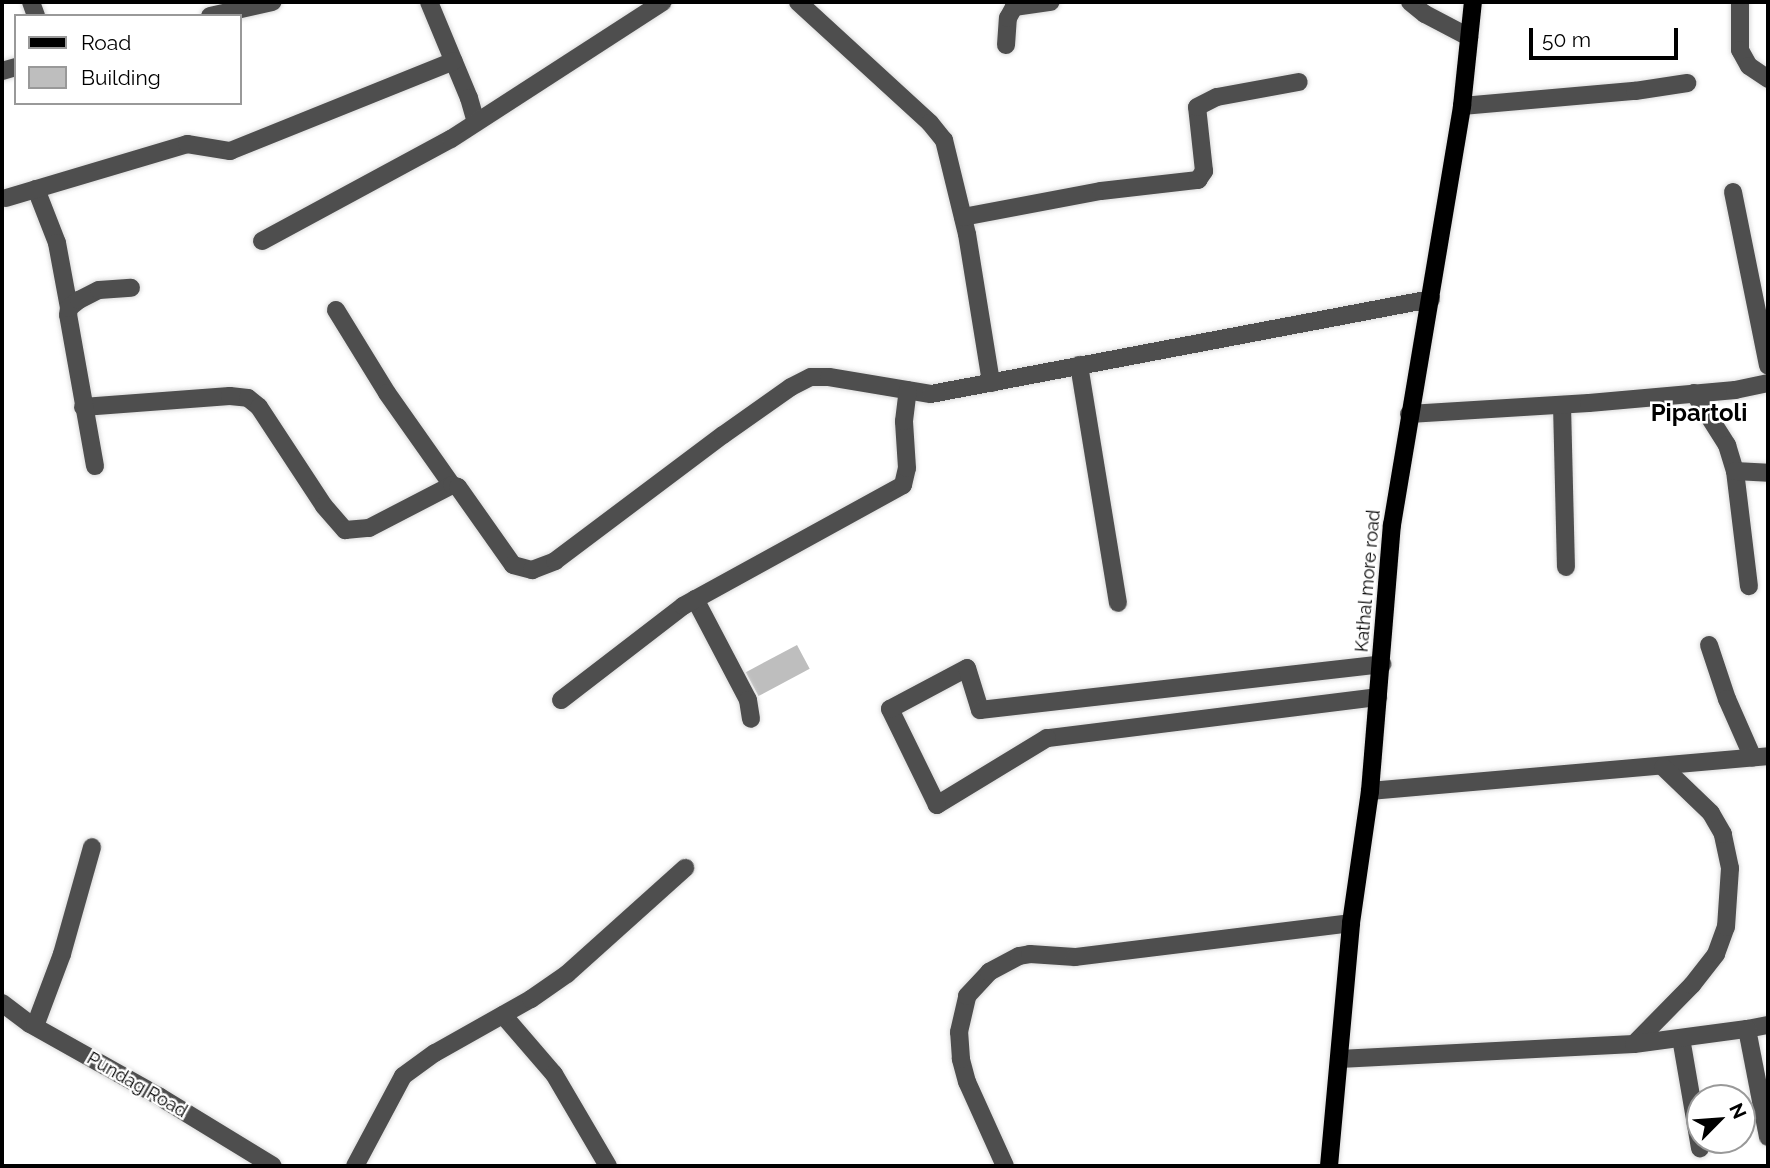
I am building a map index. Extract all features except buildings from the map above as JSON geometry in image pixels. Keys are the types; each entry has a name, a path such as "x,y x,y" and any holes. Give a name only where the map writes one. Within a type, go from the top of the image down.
{"main road":[{"name":"Kathal more road","path":"1329,1166 1351,923 1370,791 1392,525 1462,106 1473,2"}],"street":[{"path":"215,14 237,6 272,2"},
{"path":"429,2 476,122"},
{"path":"262,241 476,122 663,2"},
{"path":"798,2 930,123 944,140 963,217 991,383"},
{"path":"1006,45 1008,18 1014,7 1051,2"},
{"path":"1410,2 1425,14 1469,37"},
{"path":"1740,2 1740,50 1749,66 1768,79"},
{"path":"6,198 187,144 230,151 454,61"},
{"path":"963,217 1101,191 1198,180 1204,171 1197,107 1217,97 1299,82"},
{"path":"1462,106 1635,91 1687,83"},
{"path":"36,189 57,243 69,308 68,324 95,466"},
{"path":"1733,192 1768,365"},
{"path":"69,308 99,290 131,288"},
{"path":"336,310 387,393 452,485 458,487 513,565 532,570 555,561 723,435 791,387 811,377 829,377 931,394 1431,299"},
{"path":"1079,365 1118,603"},
{"path":"1409,414 1562,405 1768,383"},
{"path":"561,700 695,599 903,485 907,468 904,421 908,390"},
{"path":"1694,393 1727,445 1735,471 1749,586"},
{"path":"83,407 230,396 248,398 259,407 324,506 345,530 369,528 452,485"},
{"path":"1562,405 1566,567"},
{"path":"1735,471 1768,473"},
{"path":"695,599 748,700 751,719"},
{"path":"1370,791 1760,757 1727,699 1709,645"},
{"path":"1378,697 1047,738 937,805 890,709 967,668 981,710 1382,664"},
{"path":"1634,1044 1692,985 1716,954 1726,927 1730,868 1723,834 1712,813 1663,767"},
{"path":"35,1026 62,954 92,847"},
{"path":"355,1166 403,1076 435,1053 503,1015 567,974 685,868"},
{"path":"1005,1166 967,1082 961,1059 959,1032 967,996 989,972 1019,956 1030,954 1075,957 1351,923"},
{"name":"Pundag Road","path":"2,1003 35,1026 160,1097 273,1166"},
{"path":"503,1015 554,1074 608,1166"},
{"path":"1339,1059 1634,1044 1768,1025"},
{"path":"1747,1029 1768,1137"},
{"path":"1681,1038 1689,1084"}],"district":[{"name":"Pipartoli","path":"1699,413"}]}
